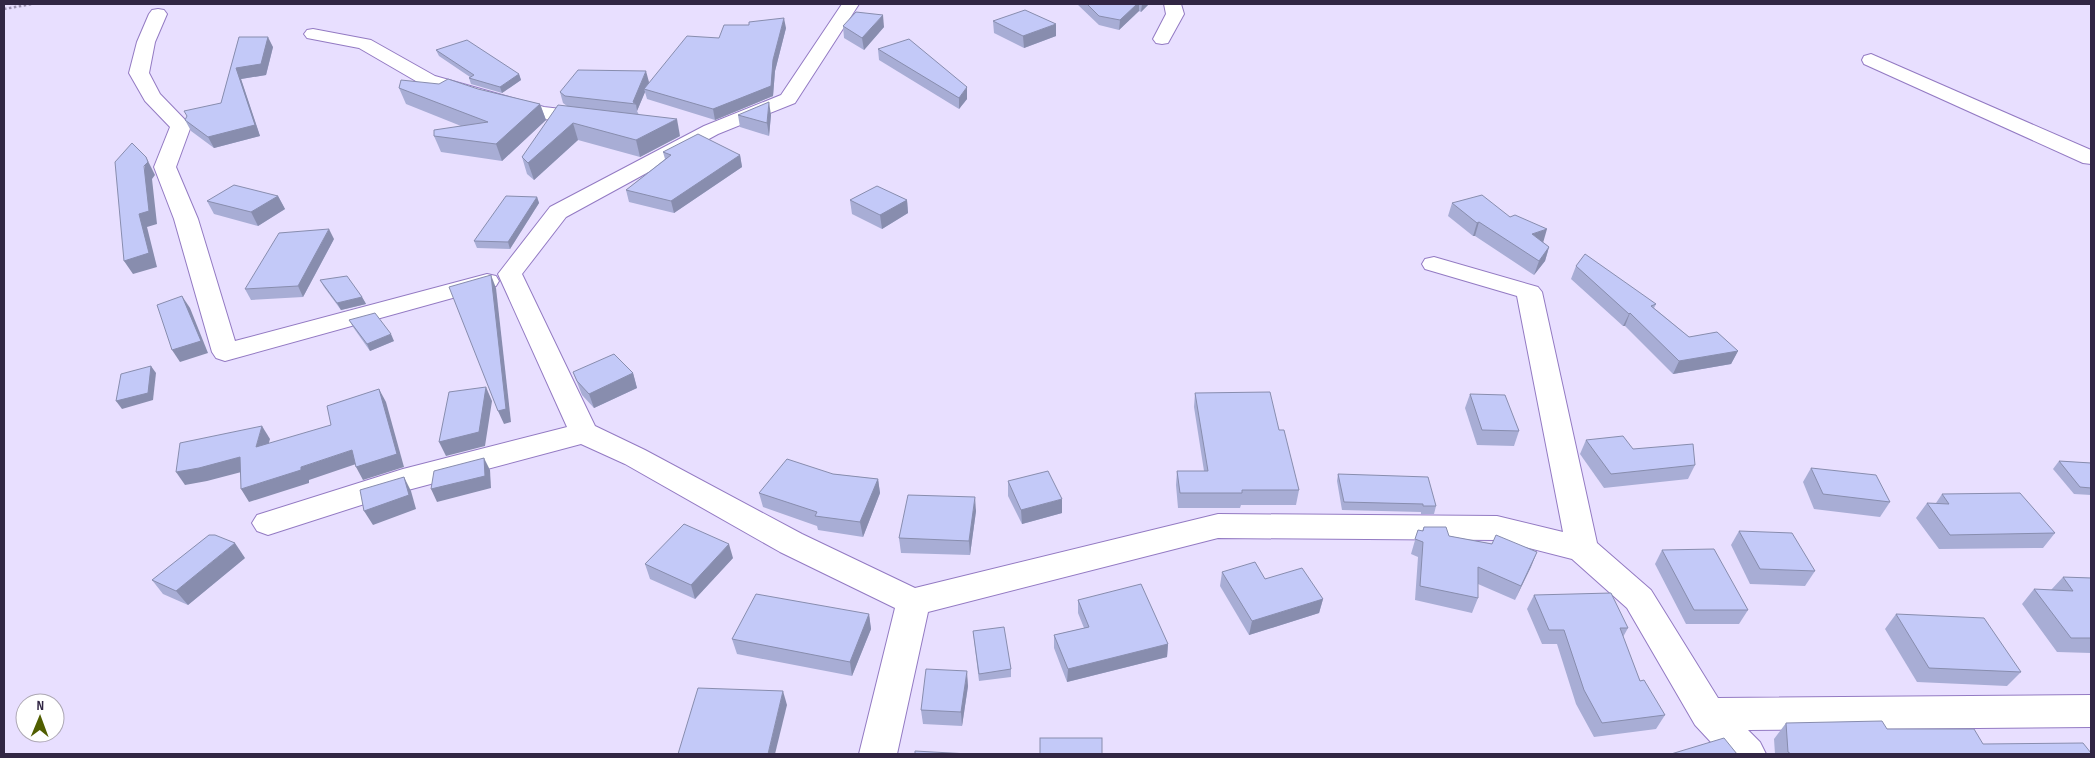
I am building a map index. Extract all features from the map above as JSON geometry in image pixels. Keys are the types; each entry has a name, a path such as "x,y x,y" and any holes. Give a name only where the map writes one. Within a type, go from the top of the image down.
{"street":[{"path":"158,14 146,42 139,73 152,97 181,126 166,167 186,219 225,352 510,274 558,212 711,130 788,99 850,4"},
{"path":"1162,40 1175,14 1174,4"},
{"path":"313,34 365,44 428,80 438,83 543,113 603,119"},
{"path":"1871,60 2090,157"},
{"path":"682,127 711,130"},
{"path":"1434,264 1528,292 1582,549"},
{"path":"510,274 584,433"},
{"path":"268,523 403,480 584,433 635,457 791,543 913,602 1218,526 1496,528 1582,549 1639,599 1708,714 1747,754"},
{"path":"878,754 913,602"},
{"path":"1708,714 2091,711"}],"path":[{"path":"4,10 32,4"}],"building":[{"path":"1087,4 1137,4 1120,20 1099,16"},
{"path":"1025,10 1056,24 1023,36 993,21"},
{"path":"856,12 883,15 862,38 843,26"},
{"path":"784,18 773,60 771,86 713,109 644,89 687,36 719,38 724,25 749,25 749,22"},
{"path":"239,37 268,37 261,64 236,68 255,125 208,137 185,120 187,116 184,111 221,103"},
{"path":"909,39 967,87 959,98 878,49"},
{"path":"467,40 519,74 500,87 469,78 474,75 436,50"},
{"path":"578,70 646,71 633,102 636,104 565,96 560,92"},
{"path":"448,79 478,89 540,104 496,144 434,136 434,130 488,122 399,88 401,80 439,84"},
{"path":"769,102 767,123 738,115"},
{"path":"558,105 677,119 636,140 573,123 528,163 522,157"},
{"path":"698,134 740,155 671,201 626,190 671,155 663,152"},
{"path":"132,143 146,157 148,162 144,166 149,211 139,214 149,253 124,261 115,162"},
{"path":"234,185 278,196 251,212 207,201"},
{"path":"877,186 907,200 880,215 850,200"},
{"path":"1482,195 1510,217 1515,215 1547,229 1532,234 1549,247 1539,261 1479,222 1477,223 1452,203"},
{"path":"506,196 537,197 508,242 474,241"},
{"path":"329,229 298,286 245,289 279,233"},
{"path":"1585,254 1656,304 1651,306 1689,337 1717,332 1738,351 1679,361 1630,313 1576,266"},
{"path":"491,275 506,409 498,411 449,287"},
{"path":"347,276 362,297 337,303 320,280"},
{"path":"182,296 201,341 172,350 157,305"},
{"path":"375,313 391,334 367,344 349,320"},
{"path":"614,354 633,373 589,394 577,381 573,372"},
{"path":"151,366 148,393 116,401 121,374"},
{"path":"486,387 479,432 439,442 449,392"},
{"path":"379,389 397,454 356,467 352,450 301,467 301,470 241,489 240,457 176,472 180,443 262,426 256,447 331,425 327,406"},
{"path":"1270,392 1279,430 1284,430 1299,490 1242,490 1242,493 1180,493 1177,471 1208,471 1195,393"},
{"path":"1470,394 1505,395 1519,431 1482,430"},
{"path":"1623,436 1633,449 1693,444 1695,465 1611,474 1586,440"},
{"path":"484,458 485,476 431,489 434,471"},
{"path":"787,459 833,474 878,479 860,522 815,516 817,512 759,493"},
{"path":"2059,461 2091,463 2091,488 2080,487"},
{"path":"1811,468 1876,475 1890,502 1823,494"},
{"path":"1048,471 1062,499 1021,510 1008,481"},
{"path":"1338,474 1428,477 1436,506 1344,502"},
{"path":"404,477 409,495 364,511 360,490"},
{"path":"2020,493 2055,533 1950,535 1927,503 1949,504 1942,494"},
{"path":"908,495 975,497 969,541 899,538"},
{"path":"684,524 729,544 691,585 645,564"},
{"path":"1424,527 1446,527 1449,536 1492,544 1496,535 1537,552 1521,586 1478,567 1478,598 1420,586 1423,542 1415,539 1418,530 1423,531"},
{"path":"1739,531 1792,533 1815,571 1760,569"},
{"path":"209,535 215,535 235,543 176,591 152,580"},
{"path":"1714,549 1748,610 1694,610 1662,550"},
{"path":"1255,562 1265,579 1302,568 1323,599 1252,621 1222,572"},
{"path":"2063,577 2091,578 2091,638 2071,638 2034,589 2073,591"},
{"path":"1141,584 1168,644 1068,669 1054,635 1089,627 1078,600"},
{"path":"1611,593 1628,628 1620,628 1640,681 1644,680 1665,715 1602,723 1584,690 1564,630 1549,630 1534,595"},
{"path":"756,594 869,614 850,662 732,639"},
{"path":"1896,614 1984,618 2021,672 1929,668"},
{"path":"1004,627 1011,669 979,674 973,631"},
{"path":"926,669 967,671 961,712 921,710"},
{"path":"698,688 783,691 768,754 678,754"},
{"path":"1882,721 1887,729 1974,729 1983,744 2083,743 2091,754 1791,754 1788,752 1786,723"},
{"path":"1040,738 1102,738 1102,754 1040,754"},
{"path":"1724,738 1737,754 1671,754"},
{"path":"915,751 969,754 915,754"}]}
